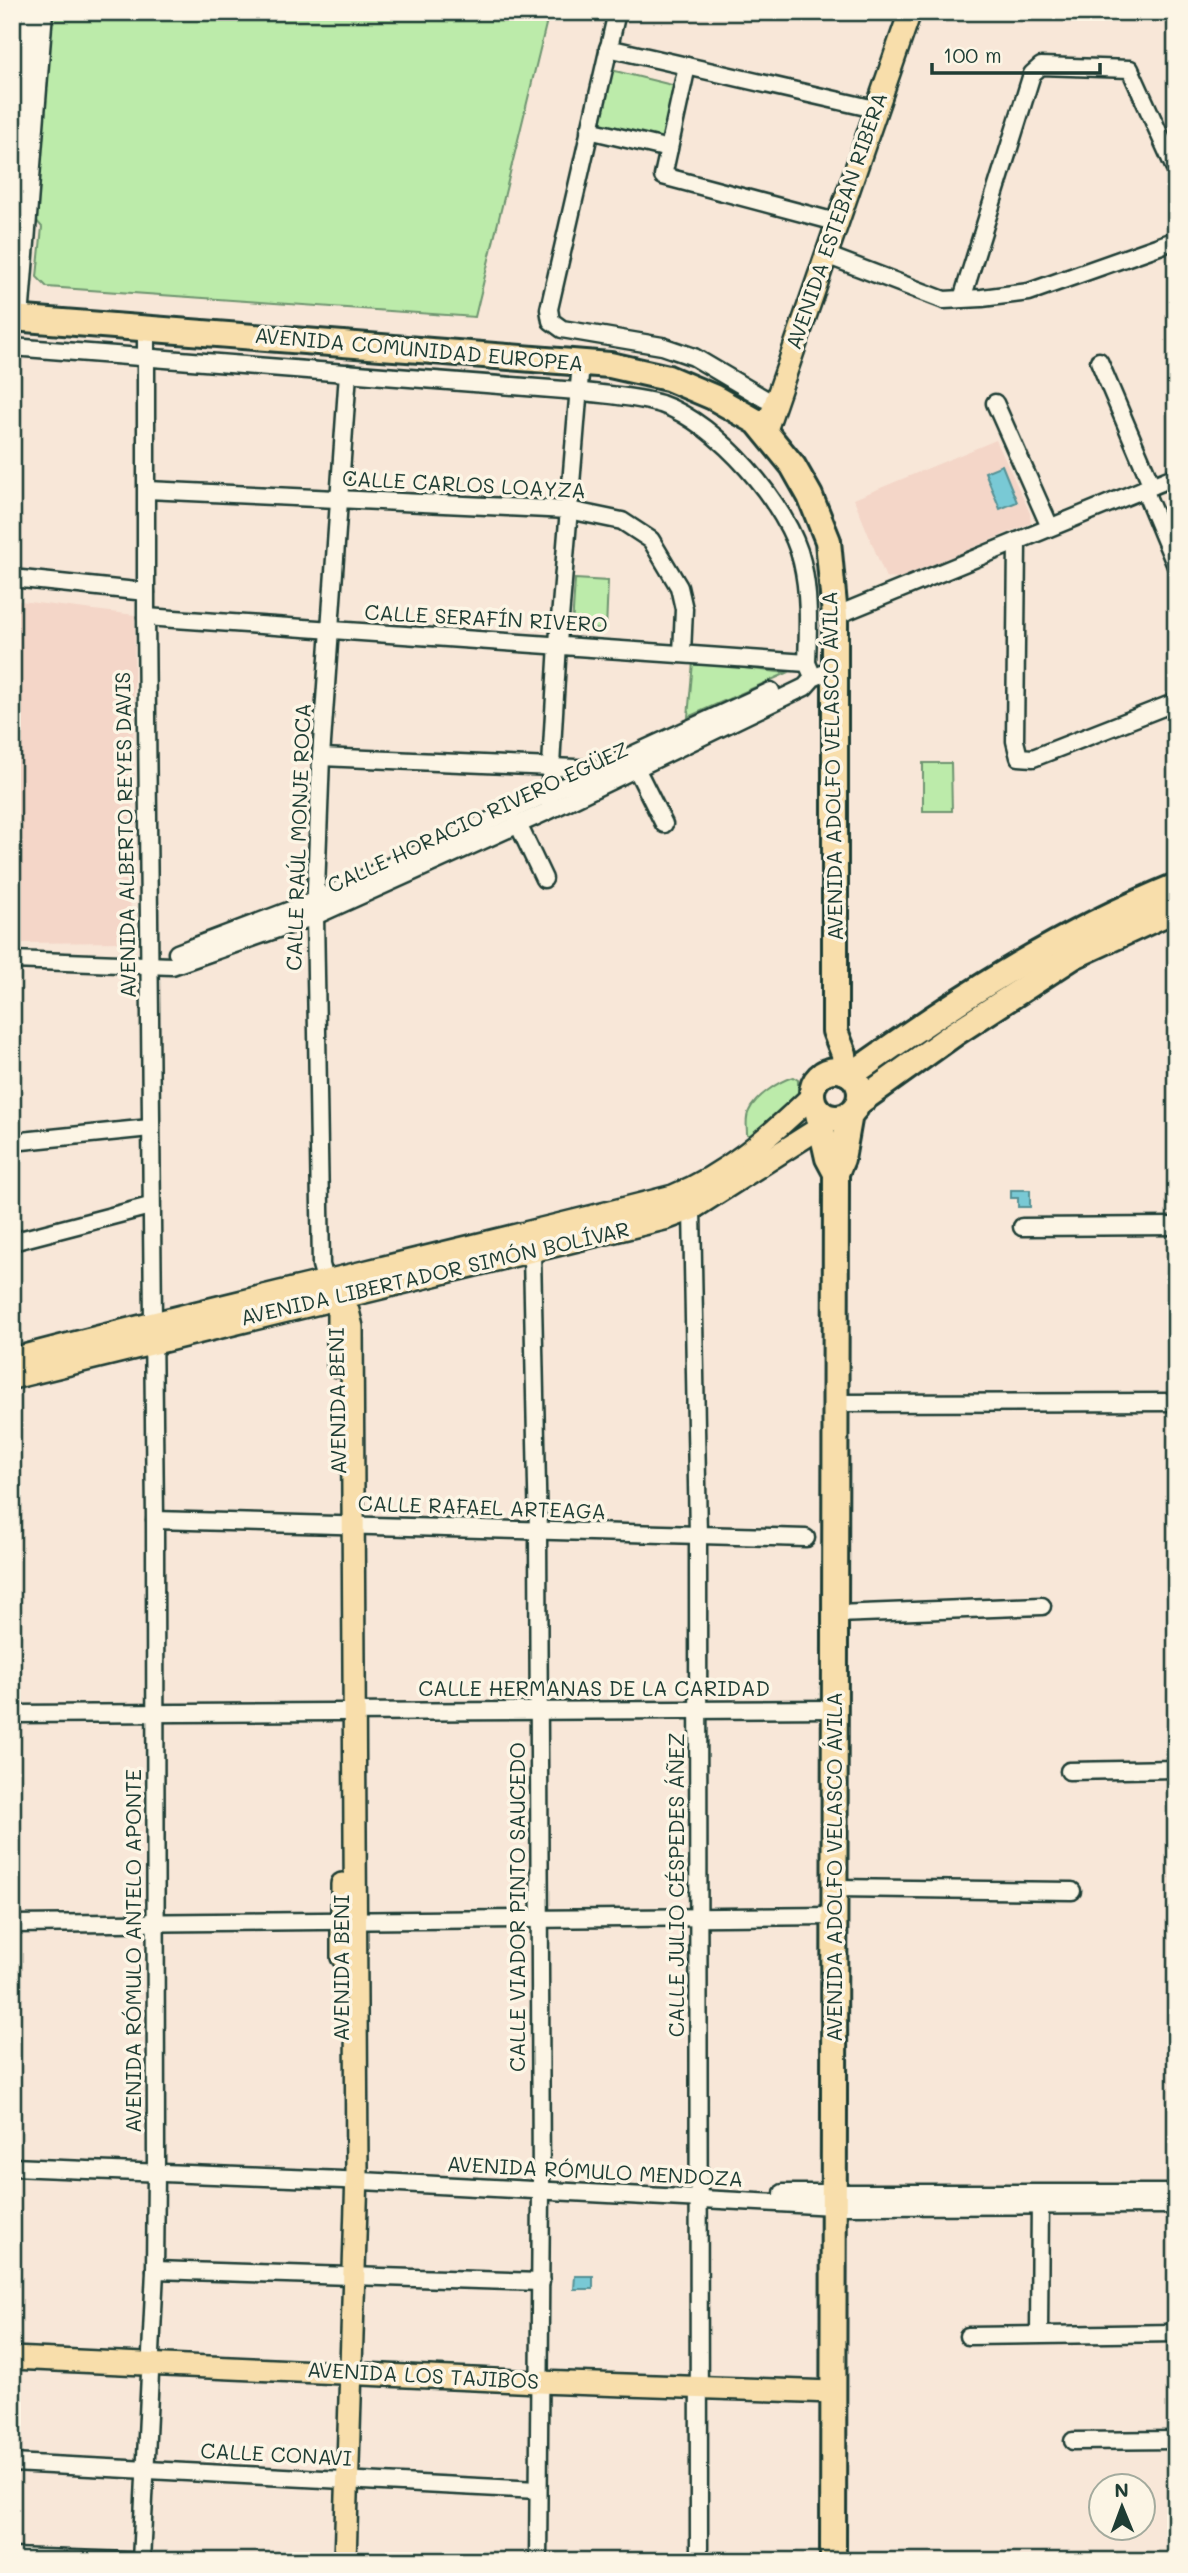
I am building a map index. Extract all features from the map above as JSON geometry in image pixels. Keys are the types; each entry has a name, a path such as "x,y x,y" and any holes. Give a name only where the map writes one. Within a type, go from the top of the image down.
{"highway":[{"name":"AVENIDA COMUNIDAD EUROPEA","path":"16,319 610,365 668,378 763,417 793,466"},
{"name":"AVENIDA ADOLFO VELASCO ÁVILA","path":"793,466 810,496 828,541 835,616 818,670 835,1031 844,1054 841,1073 859,1088 832,1111 828,1158 836,1173 833,2561"},
{"path":"1176,886 1118,911 1004,970 888,1049 841,1073 816,1080 832,1111 1074,957 1176,909"},
{"path":"835,1031 842,1041 853,1047 888,1049"}],"main road":[{"name":"AVENIDA ESTEBAN RIBERA","path":"763,417 869,108 897,12"},
{"name":"AVENIDA ESTEBAN RIBERA","path":"869,108 910,12"},
{"name":"AVENIDA ESTEBAN RIBERA","path":"763,417 825,256 830,221"},
{"name":"AVENIDA LIBERTADOR SIMÓN BOLÍVAR","path":"12,1378 325,1279 525,1234 673,1196 693,1188 741,1158 795,1114 832,1111"},
{"name":"AVENIDA LIBERTADOR SIMÓN BOLÍVAR","path":"12,1359 338,1298 532,1254 692,1209 832,1111"},
{"name":"AVENIDA BENI","path":"332,2561 341,2479 350,2176 346,1525 352,1327 348,1311 338,1298"},
{"name":"AVENIDA LOS TAJIBOS","path":"12,2358 538,2382 833,2392"},
{"name":"AVENIDA BENI","path":"341,2479 345,2561"}],"street":[{"path":"16,319 30,12"},
{"path":"16,289 44,12"},
{"path":"617,12 549,309 551,321 562,329 662,346 694,357 763,417"},
{"path":"608,48 869,108"},
{"path":"687,66 663,176 830,221"},
{"path":"962,299 1032,74 1041,66 1130,69 1176,171"},
{"path":"589,130 669,149"},
{"path":"825,256 944,300 1029,292 1176,240"},
{"name":"AVENIDA ALBERTO REYES DAVIS","path":"146,328 150,1206 153,1332"},
{"path":"12,347 577,391 660,404 688,417 715,436 752,476 789,529 802,560 818,670"},
{"path":"1100,361 1176,566"},
{"path":"549,803 558,643 581,362"},
{"name":"CALLE RAÚL MONJE ROCA","path":"338,1298 325,1279 321,1265 316,908 321,757 348,373"},
{"path":"995,403 1050,527"},
{"path":"835,616 1176,476"},
{"name":"CALLE CARLOS LOAYZA","path":"147,490 569,510 622,521 651,540 679,587 684,609 682,653"},
{"path":"1017,541 1014,741 1019,757 1033,758 1176,702"},
{"path":"12,578 146,592"},
{"name":"CALLE SERAFÍN RIVERO","path":"146,617 329,631 558,643 682,653 818,670"},
{"name":"CALLE HORACIO RIVERO EGÜEZ","path":"605,776 636,768 805,687 818,670"},
{"name":"CALLE HORACIO RIVERO EGÜEZ","path":"316,908 549,803 818,670"},
{"path":"321,757 550,768 605,776"},
{"path":"636,768 664,824"},
{"name":"CALLE HORACIO RIVERO EGÜEZ","path":"12,960 149,965 316,908 517,824 549,803"},
{"path":"517,824 544,879"},
{"path":"12,1142 150,1128"},
{"path":"12,1242 150,1206"},
{"name":"CALLE JULIO CÉSPEDES ÁÑEZ","path":"692,1209 699,1709 699,2561"},
{"path":"1022,1227 1176,1226"},
{"name":"CALLE VIADOR PINTO SAUCEDO","path":"532,1254 538,1533 541,2186 538,2561"},
{"name":"AVENIDA RÓMULO ANTELO APONTE","path":"141,2561 155,2270 156,2168 153,1332"},
{"path":"836,1403 1176,1402"},
{"name":"CALLE RAFAEL ARTEAGA","path":"155,1520 538,1533 806,1538"},
{"path":"837,1614 1042,1606"},
{"name":"CALLE HERMANAS DE LA CARIDAD","path":"12,1714 834,1709"},
{"path":"1069,1771 1176,1769"},
{"path":"835,1888 1072,1891"},
{"path":"12,1924 835,1916"},
{"name":"AVENIDA RÓMULO MENDOZA","path":"12,2156 156,2168"},
{"name":"AVENIDA RÓMULO MENDOZA","path":"12,2167 156,2168 834,2200 1040,2199 1176,2193"},
{"path":"1040,2199 1040,2334"},
{"name":"AVENIDA RÓMULO MENDOZA","path":"1040,2199 1176,2205"},
{"path":"155,2270 541,2282"},
{"path":"968,2336 1176,2333"},
{"path":"1073,2441 1176,2440"},
{"name":"CALLE CONAVI","path":"12,2463 537,2490"},
{"path":"12,2557 130,2561"}],"shaded area":[{"path":"996,440 1030,513 1031,523 898,579 886,578 854,499"},
{"path":"12,600 135,615 130,942 12,943"}],"green space":[{"path":"51,12 549,12 475,317 47,287 37,277 42,227 35,219"},
{"path":"607,69 676,86 663,142 593,125"},
{"path":"575,579 608,581 606,630 572,628"},
{"path":"693,662 787,673 688,717"},
{"path":"923,763 951,763 952,811 923,811"},
{"path":"793,1077 798,1080 798,1093 752,1137 747,1134 747,1116 756,1100 768,1090"}],"water":[{"path":"1002,465 1017,502 1000,509 985,472"},
{"path":"1011,1190 1030,1190 1030,1207 1018,1207 1018,1198 1011,1198"},
{"path":"575,2276 593,2276 593,2289 574,2289"}]}
